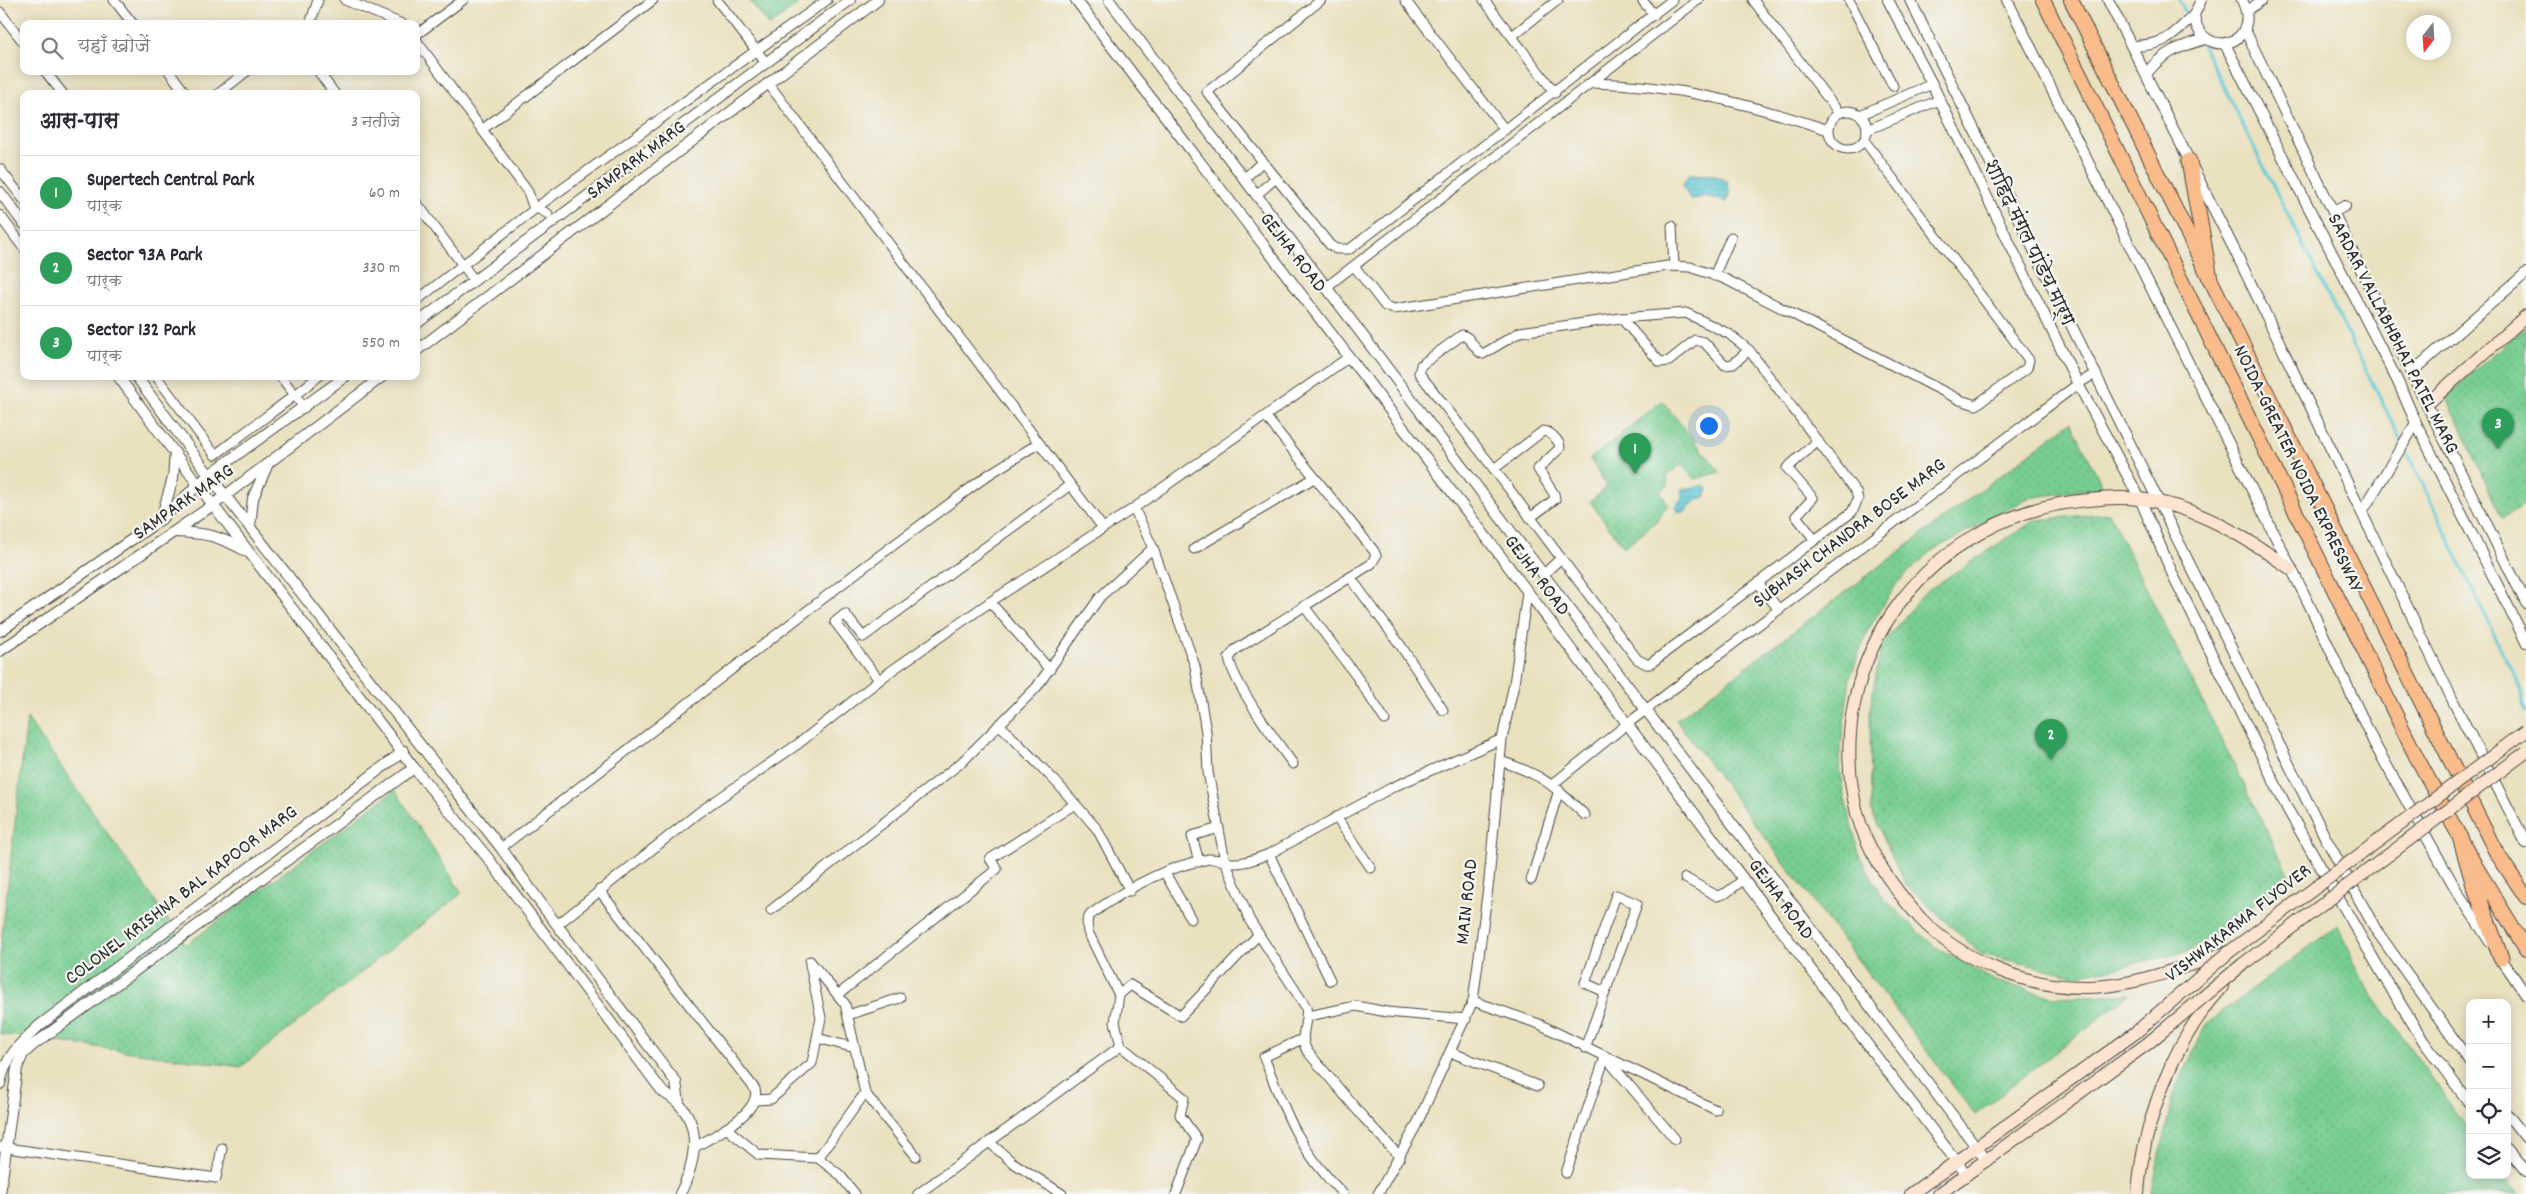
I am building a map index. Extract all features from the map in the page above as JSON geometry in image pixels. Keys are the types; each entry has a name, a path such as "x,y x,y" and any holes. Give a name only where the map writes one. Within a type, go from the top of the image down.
{"highway":[{"name":"NOIDA-GREATER NOIDA EXPRESSWAY","path":"2043,0 2412,747 2460,837 2526,949"},
{"name":"NOIDA-GREATER NOIDA EXPRESSWAY","path":"2071,0 2496,852 2526,898"},
{"path":"2189,161 2210,279"},
{"path":"2460,837 2473,882 2500,958"}],"main road":[{"path":"2427,404 2526,316"},
{"path":"2229,952 2157,975 2119,984 2087,987 2048,984 2006,972 1966,955 1931,929 1900,896 1874,854 1857,814 1851,774 1850,726 1859,681 1874,642 1893,609 1928,570 1978,532 2024,511 2060,502 2114,498 2140,499 2183,509 2235,532 2291,569"},
{"name":"VISHWAKARMA FLYOVER","path":"1911,1194 1924,1190 1956,1161 2135,1033 2229,952 2526,730"},
{"name":"VISHWAKARMA FLYOVER","path":"1940,1194 2147,1044 2242,964 2526,752"},
{"path":"2138,1194 2139,1171 2162,1088 2181,1047 2203,1008 2242,964"}],"street":[{"path":"114,0 129,20"},
{"path":"311,20 318,0"},
{"path":"345,0 392,20"},
{"path":"420,32 463,0"},
{"path":"484,129 653,0"},
{"path":"717,0 766,63"},
{"path":"420,298 544,202 827,0"},
{"name":"SAMPARK MARG","path":"420,321 551,218 850,0"},
{"name":"SAMPARK MARG","path":"420,348 878,0"},
{"name":"GEJHA ROAD","path":"1076,0 1349,357 1967,1175"},
{"name":"GEJHA ROAD","path":"1109,0 1986,1161"},
{"path":"1321,0 1207,92 1330,245 1336,249 1346,250 1555,93 1672,0"},
{"path":"1405,0 1505,130"},
{"path":"1484,0 1555,93"},
{"path":"1512,36 1558,0"},
{"path":"1642,0 1654,15"},
{"path":"1325,288 1698,0"},
{"path":"1753,0 1839,113"},
{"path":"1849,0 1893,86"},
{"name":"शाहिद मंगल पांडेय मार्ग","path":"1888,0 1932,84 2078,384 2140,499 2173,575 2288,810 2362,940 2424,1042 2466,1099"},
{"path":"1910,0 2304,793 2376,930 2466,1056"},
{"path":"2007,0 2291,569 2374,743 2458,893 2526,995"},
{"path":"2108,0 2362,512 2454,703 2526,843"},
{"path":"2132,46 2152,45 2167,40 2194,15 2200,0"},
{"path":"2194,15 2199,33 2206,39 2225,44 2237,39 2245,30 2247,10 2242,0"},
{"path":"2247,10 2262,0"},
{"path":"0,12 20,38"},
{"name":"SARDAR VALLABHBHAI PATEL MARG","path":"2245,30 2411,373 2526,604"},
{"path":"2146,74 2167,53 2206,39"},
{"name":"SARDAR VALLABHBHAI PATEL MARG","path":"2225,44 2398,382 2416,423 2526,642"},
{"path":"420,45 484,129 528,192 536,209 551,218"},
{"path":"48,75 59,90"},
{"path":"172,75 183,90"},
{"path":"223,90 242,75"},
{"path":"321,75 332,90"},
{"path":"768,83 1103,528"},
{"path":"1591,83 1626,83 1688,91 1752,106 1828,130"},
{"path":"1860,115 1932,84"},
{"path":"1893,100 1901,114"},
{"path":"1867,130 1901,114 1939,100"},
{"path":"1850,111 1860,115 1867,130 1864,140 1856,147 1845,149 1835,145 1828,130 1831,120 1839,113 1850,111"},
{"path":"1354,266 1385,306 1394,309 1674,266 1690,267 1714,276 1970,405 1982,402 2027,368 2029,360 1864,140"},
{"path":"1244,179 1262,162"},
{"path":"0,169 20,195"},
{"path":"1256,195 1276,178"},
{"path":"0,192 20,219"},
{"path":"528,192 541,198 551,218"},
{"path":"2333,212 2345,206"},
{"path":"420,207 474,280"},
{"path":"0,216 20,243"},
{"path":"1672,226 1674,266"},
{"path":"1714,276 1731,236"},
{"path":"2411,373 2526,273"},
{"path":"1686,313 1729,334 1749,350 1818,441 1858,499 1852,512 1650,664 1637,659 1562,558 1419,373 1421,365 1462,335 1467,336 1478,352 1483,354 1520,332 1621,318 1686,313"},
{"path":"1621,318 1660,362 1669,361 1695,340 1704,342 1725,365 1734,364 1749,350"},
{"path":"557,925 698,813 798,744 879,680 990,602 1134,508 1266,418 1349,357"},
{"name":"SUBHASH CHANDRA BOSE MARG","path":"1556,787 1627,724 2078,384 2096,373"},
{"path":"121,380 213,505 404,752 414,768 472,839 662,1091 678,1103 690,1122 694,1134 695,1147 692,1167 680,1194"},
{"path":"139,380 209,475 485,827 676,1082 678,1103"},
{"path":"159,380 215,455 314,380"},
{"path":"283,380 304,408"},
{"name":"SAMPARK MARG","path":"0,631 160,520 209,475 341,380"},
{"name":"SAMPARK MARG","path":"0,651 226,496 378,380"},
{"path":"1266,418 1374,551 1375,560 1235,650 1229,658 1230,665 1245,692 1293,764"},
{"path":"2362,512 2410,436 2416,423"},
{"path":"1494,469 1544,431 1548,431 1559,443 1560,448 1538,469 1554,494 1555,499 1530,518"},
{"path":"1815,540 1796,516 1813,498 1787,468 1818,441"},
{"path":"501,848 860,570 988,475 1038,443"},
{"path":"160,520 173,478 175,453"},
{"path":"250,527 253,498 257,484 269,463"},
{"path":"1194,549 1314,478"},
{"path":"879,680 835,622 845,614 863,637 1070,485"},
{"path":"1134,508 1153,548 1195,666 1206,732 1208,772 1225,861 1250,921 1306,1007 1308,1016 1302,1039 1307,1051 1400,1157"},
{"path":"174,532 204,533 220,537 251,554"},
{"path":"771,910 962,762 1050,670 1100,597 1153,548"},
{"path":"1542,575 1562,558"},
{"path":"1350,577 1401,646 1443,710"},
{"path":"1758,584 1779,610"},
{"name":"MAIN ROAD","path":"1378,1194 1400,1157 1473,1001 1486,899 1502,739 1515,676 1527,593"},
{"path":"990,602 1050,670"},
{"path":"1304,606 1357,677 1385,720"},
{"path":"999,724 1076,804 1097,829 1130,891"},
{"path":"1176,1194 1197,1139 1180,1115 1184,1098 1121,1046 1115,1022 1119,995 1088,932 1087,921 1098,910 1165,872 1215,859 1236,863 1253,860 1269,854 1426,771 1502,739"},
{"name":"COLONEL KRISHNA BAL KAPOOR MARG","path":"0,1084 9,1057 17,1045 40,1025 404,752"},
{"path":"1500,761 1532,772 1556,787 1585,814"},
{"path":"0,1194 4,1148 17,1068 24,1054 33,1045 414,768"},
{"path":"1531,880 1556,787"},
{"path":"839,994 997,869 990,859 1076,804"},
{"path":"1336,817 1371,868"},
{"path":"472,839 485,827"},
{"path":"1199,862 1192,836 1219,828"},
{"path":"1269,854 1330,980"},
{"path":"1165,872 1191,919"},
{"path":"1685,878 1716,896 1726,893 1743,880"},
{"path":"599,890 756,1089 757,1100"},
{"path":"1585,1048 1637,904 1616,895 1585,983 1605,992"},
{"path":"532,918 545,909"},
{"path":"2362,940 2376,930"},
{"path":"1119,995 1130,985 1181,1016 1259,934"},
{"path":"695,1147 726,1128 757,1100 771,1099 812,1063 821,1018 810,961 839,994 848,1015 865,1093 916,1156"},
{"path":"848,1015 900,998"},
{"path":"1473,1001 1539,1024 1716,1110"},
{"path":"1308,1016 1356,1006 1387,1012 1466,1019"},
{"path":"817,1038 855,1048"},
{"path":"1302,1039 1264,1057 1285,1113 1303,1148 1344,1194"},
{"path":"918,1194 1121,1046"},
{"path":"1450,1052 1538,1086"},
{"path":"1605,1057 1675,1139"},
{"path":"1566,1173 1605,1057"},
{"path":"818,1158 865,1093"},
{"path":"2511,1119 2526,1138"},
{"path":"726,1128 759,1155 818,1158 840,1175 855,1194"},
{"path":"989,1142 1012,1162 1062,1194"},
{"path":"4,1148 216,1178 222,1148"},
{"path":"2511,1154 2526,1170"}],"green space":[{"path":"749,0 803,0 770,26"},
{"path":"2526,326 2526,503 2502,518 2446,396"},
{"path":"1662,401 1720,472 1695,479 1681,464 1667,476 1668,485 1660,492 1668,504 1658,520 1624,547 1590,502 1607,486 1590,459"},
{"path":"2071,422 2103,487 2028,498 1930,552 1897,583 1867,632 1850,678 1839,759 1843,792 1860,857 1884,899 1934,946 1995,981 2054,997 2130,994 1975,1115 1676,720"},
{"path":"2109,513 2290,877 2191,951 2077,976 1981,954 1905,884 1871,810 1870,710 1881,646 1925,592 2035,520"},
{"path":"27,718 186,945 395,790 462,893 241,1067 0,1034 0,952"},
{"path":"2338,925 2363,981 2466,1127 2466,1179 2506,1179 2519,1194 2152,1194 2159,1155 2175,1091 2206,1024"}],"water":[{"path":"1689,174 1714,175 1727,181 1730,192 1726,202 1705,196 1691,200 1682,185"},
{"path":"1702,485 1707,487 1708,490 1705,497 1695,501 1685,512 1678,512 1676,506 1682,498 1681,491 1683,488 1694,488"}],"waterway":[{"path":"2179,0 2188,18"},
{"path":"2196,32 2402,442"},
{"path":"2405,447 2520,689 2526,713"}],"place":[{"name":"Sector 132 Park","path":"2498,449"},
{"name":"Supertech Central Park","path":"1635,474"},
{"name":"Sector 93A Park","path":"2051,760"}]}
